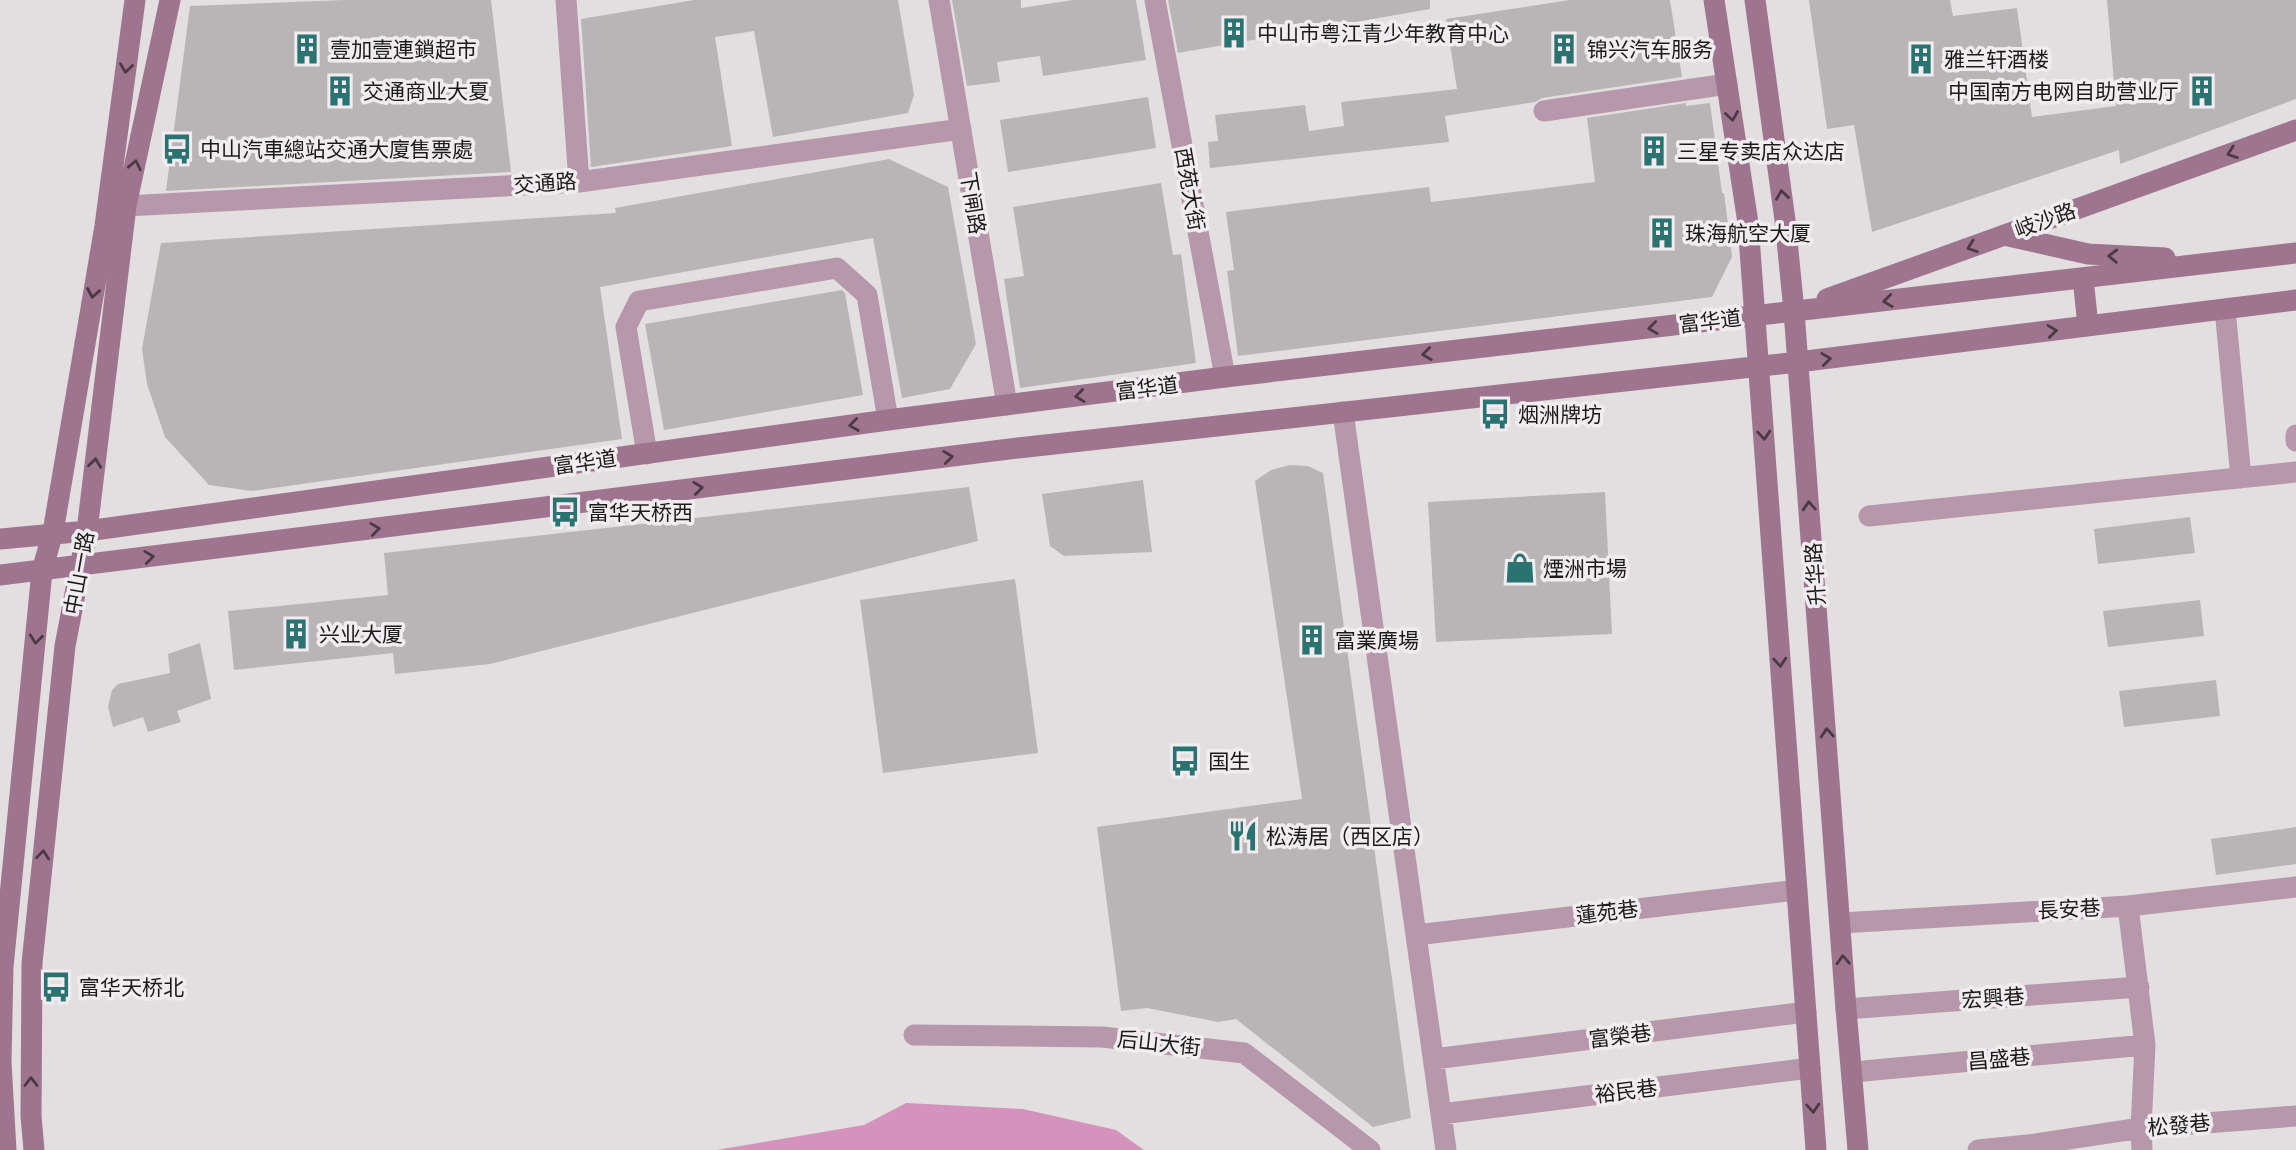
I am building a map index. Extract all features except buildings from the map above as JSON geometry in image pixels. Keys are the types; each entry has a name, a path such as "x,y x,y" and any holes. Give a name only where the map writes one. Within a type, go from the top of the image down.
{"main road":[{"name":"中山一路","path":"6,1150 1,1062 3,967 42,571 53,533 104,226 135,0"},
{"name":"中山一路","path":"34,1150 31,1116 32,963 65,646 87,531 126,206 170,0"},
{"name":"升华路","path":"1714,0 1748,223 1816,1150"},
{"name":"升华路","path":"1755,0 1785,220 1794,312 1858,1150"},
{"name":"岐沙路","path":"1794,312 2296,130"},
{"path":"2004,235 2088,254 2231,261"},
{"name":"富华道","path":"0,539 87,531 888,420 1224,377 2296,253"},
{"path":"2083,278 2088,326"},
{"name":"富华道","path":"0,575 1018,447 1759,367 2296,300"}],"street":[{"path":"566,0 579,182"},
{"name":"下闸路","path":"939,0 1007,405"},
{"name":"西苑大街","path":"1155,0 1224,377"},
{"path":"1544,111 1727,84"},
{"name":"交通路","path":"126,206 579,182 961,129"},
{"path":"647,454 626,327 639,301 837,268 867,295 888,420"},
{"path":"2225,309 2241,478"},
{"path":"1343,412 1446,1150"},
{"path":"2296,435 2296,441"},
{"path":"1869,516 2296,472"},
{"name":"長安巷","path":"1841,923 2128,906 2296,887"},
{"name":"蓮苑巷","path":"1416,935 1797,890"},
{"path":"2128,906 2145,1045 2142,1150"},
{"name":"宏興巷","path":"1846,1009 2139,987"},
{"name":"富榮巷","path":"1434,1059 1806,1012"},
{"name":"后山大街","path":"914,1035 1102,1037 1244,1053 1370,1150"},
{"name":"昌盛巷","path":"1853,1072 2145,1045"},
{"name":"裕民巷","path":"1441,1114 1810,1068"},
{"name":"松發巷","path":"1979,1150 2141,1128 2296,1116"}],"shaded area":[{"path":"906,1103 1023,1109 1116,1130 1144,1150 716,1150 864,1125"}],"place":[{"name":"中山市粤江青少年教育中心","path":"1234,33"},
{"name":"壹加壹連鎖超市","path":"307,49"},
{"name":"锦兴汽车服务","path":"1564,49"},
{"name":"雅兰轩酒楼","path":"1921,59"},
{"name":"交通商业大夏","path":"340,91"},
{"name":"中国南方电网自助营业厅","path":"2202,91"},
{"name":"中山汽車總站交通大廈售票處","path":"177,149"},
{"name":"三星专卖店众达店","path":"1654,151"},
{"name":"珠海航空大厦","path":"1662,233"},
{"name":"烟洲牌坊","path":"1495,414"},
{"name":"富华天桥西","path":"565,512"},
{"name":"煙洲市場","path":"1520,568"},
{"name":"兴业大厦","path":"296,634"},
{"name":"富業廣場","path":"1312,640"},
{"name":"国生","path":"1185,761"},
{"name":"松涛居（西区店）","path":"1243,836"},
{"name":"富华天桥北","path":"56,987"}]}
